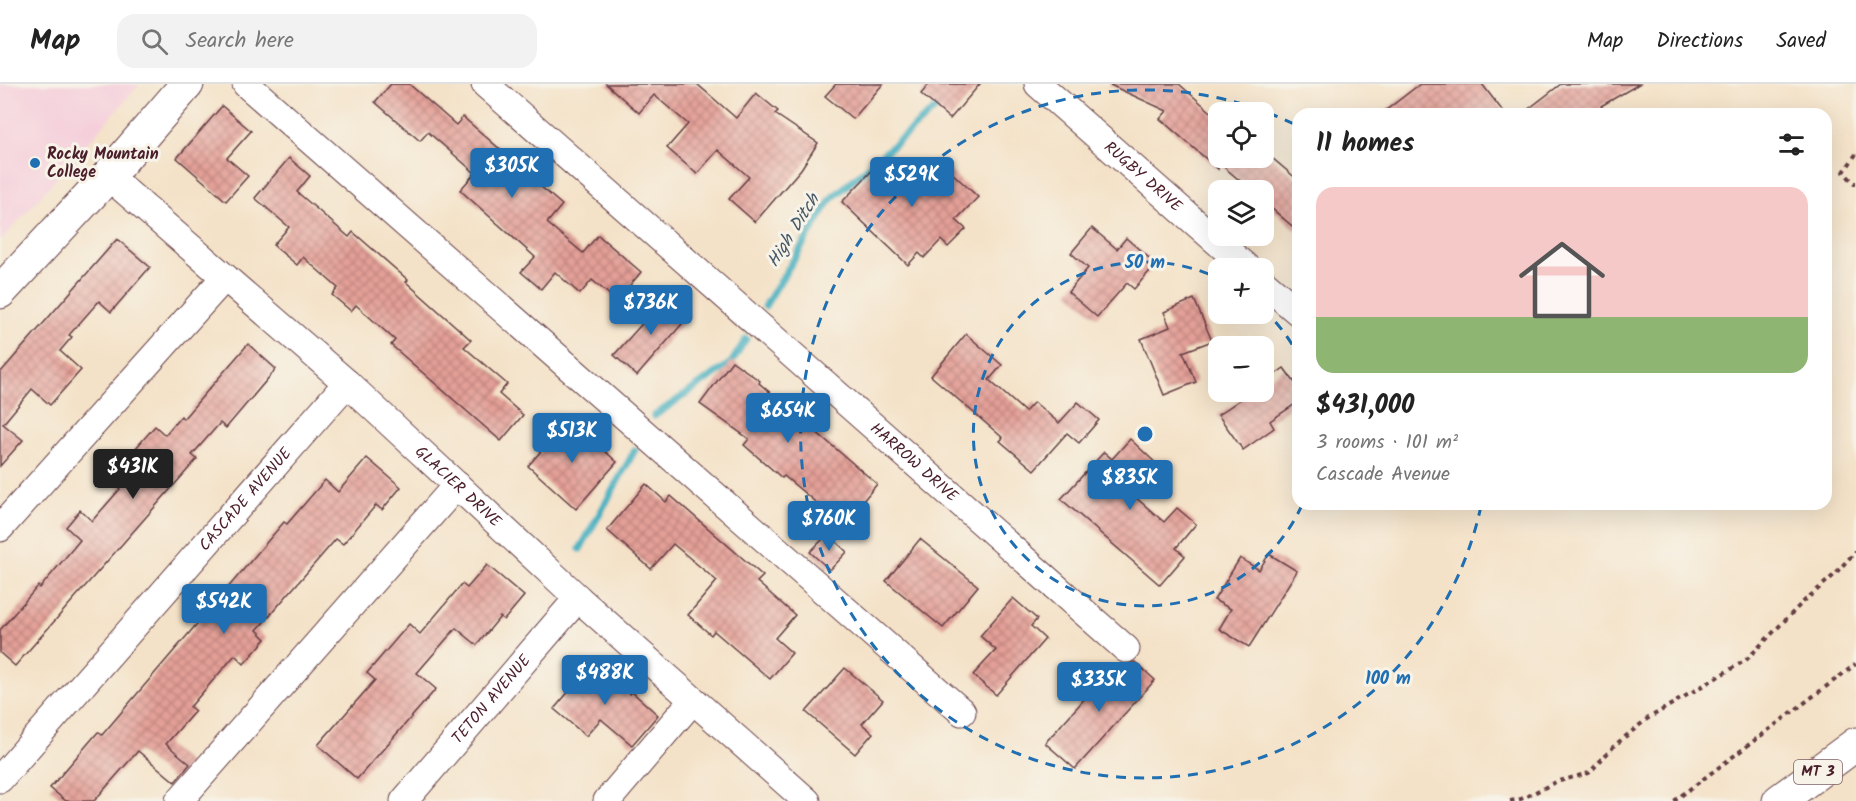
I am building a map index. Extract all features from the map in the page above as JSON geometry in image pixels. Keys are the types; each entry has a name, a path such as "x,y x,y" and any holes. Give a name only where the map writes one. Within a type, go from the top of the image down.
{"main road":[{"path":"0,292 108,176 186,84"},
{"name":"MT 3","path":"1779,801 1856,744"}],"street":[{"path":"246,84 962,712"},
{"name":"HARROW DRIVE","path":"485,84 1126,649"},
{"name":"RUGBY DRIVE","path":"1038,84 1237,258"},
{"name":"GLACIER DRIVE","path":"108,176 347,383 578,598 807,801"},
{"path":"0,528 225,277"},
{"path":"1274,291 1292,307"},
{"name":"CASCADE AVENUE","path":"0,779 347,383"},
{"path":"179,801 457,485"},
{"name":"TETON AVENUE","path":"404,801 578,598"},
{"path":"606,801 693,700"}],"path":[{"path":"1856,154 1844,172 1856,183"},
{"path":"1510,801 1521,799 1556,782 1588,773 1615,745 1647,719 1746,660 1856,551"},
{"path":"1674,801 1856,664"}],"shaded area":[{"name":"Rocky Mountain College","path":"0,84 140,84 0,242"}],"building":[{"path":"391,84 409,84 456,125 463,117 533,178 562,205 547,223 583,253 598,235 641,272 617,301 592,280 580,294 555,272 541,289 521,272 535,257 460,190 475,173 428,132 420,141 375,102"},
{"path":"606,84 697,84 736,118 756,93 778,111 775,114 818,143 801,169 755,222 729,199 749,177 718,150 697,174 667,148 688,124 654,95 639,113"},
{"path":"836,84 883,84 853,119 825,96"},
{"path":"929,84 980,84 950,119 921,94"},
{"path":"1108,84 1179,84 1208,109 1208,160 1160,119 1167,111"},
{"path":"1420,84 1482,84 1500,108 1389,108"},
{"path":"1561,84 1639,84 1601,106 1603,108 1530,108"},
{"path":"222,106 251,131 227,158 248,176 226,201 177,158"},
{"path":"289,158 310,176 297,192 349,237 353,232 408,280 406,282 471,340 464,347 507,384 499,394 523,415 501,441 391,345 395,340 356,305 351,311 332,295 338,288 303,257 297,265 273,245 289,227 255,198"},
{"path":"883,159 911,186 937,159 978,197 956,220 966,229 948,247 941,240 924,258 919,253 908,265 842,202"},
{"path":"1274,160 1292,175 1292,226 1274,210 1274,180 1239,180 1225,168 1274,168"},
{"path":"1092,228 1117,249 1126,238 1156,264 1134,289 1127,283 1097,317 1068,292 1088,268 1071,253"},
{"path":"117,239 150,267 111,312 99,301 69,335 72,337 60,351 81,370 50,405 32,389 3,424 23,440 0,466 0,373"},
{"path":"666,297 688,317 637,376 614,355"},
{"path":"1194,299 1210,336 1208,343 1183,352 1196,382 1164,395 1141,339 1170,327 1164,312"},
{"path":"966,334 1002,365 989,380 1025,412 1034,402 1059,423 1078,402 1099,420 1079,443 1067,433 1034,470 1000,441 1003,438 931,376"},
{"path":"248,344 276,369 226,428 220,423 192,455 197,459 15,666 0,653 0,630 38,586 40,588 80,540 66,527 80,510 92,521 120,489 109,479 155,426 165,435 181,416 183,419"},
{"path":"732,361 760,381 759,383 877,484 843,525 744,445 749,439 700,404"},
{"path":"1284,368 1292,379 1292,406 1270,421 1274,428 1243,450 1218,415 1237,402 1274,402 1274,375"},
{"path":"569,419 617,462 576,509 528,466"},
{"path":"1130,439 1160,467 1134,496 1164,522 1177,508 1196,524 1176,548 1185,556 1160,585 1061,499 1104,452 1112,459"},
{"path":"367,458 401,487 382,510 376,505 343,544 336,539 257,630 266,639 244,664 235,655 190,707 195,711 166,744 190,764 175,782 138,751 94,801 66,801 50,788 98,732 102,735 284,522 287,524 325,480 338,492"},
{"path":"646,484 666,502 671,496 763,576 757,582 795,615 775,638 792,653 770,679 714,631 711,635 688,615 717,581 673,544 651,569 607,530"},
{"path":"828,534 847,552 830,570 810,552"},
{"path":"920,539 978,586 943,628 886,581"},
{"path":"1269,554 1297,571 1249,647 1219,629 1231,609 1214,600 1240,558 1259,570"},
{"path":"487,565 524,596 504,620 500,617 477,645 456,628 417,673 436,689 357,779 318,745 375,680 367,673 409,624 420,634 462,584 467,588"},
{"path":"1013,598 1037,619 1031,626 1045,639 996,695 973,675 996,650 980,636"},
{"path":"1135,662 1155,680 1075,769 1045,743 1114,666 1119,671 1125,664"},
{"path":"593,663 658,715 632,745 601,719 586,736 554,709"},
{"path":"845,668 883,700 862,724 873,733 855,754 806,712"}],"waterway":[{"name":"High Ditch","path":"765,306 831,199 942,103"},
{"name":"High Ditch","path":"654,416 731,363 746,339"},
{"name":"High Ditch","path":"580,549 635,450"}],"place":[{"name":"Rocky Mountain College","path":"35,163"}]}
